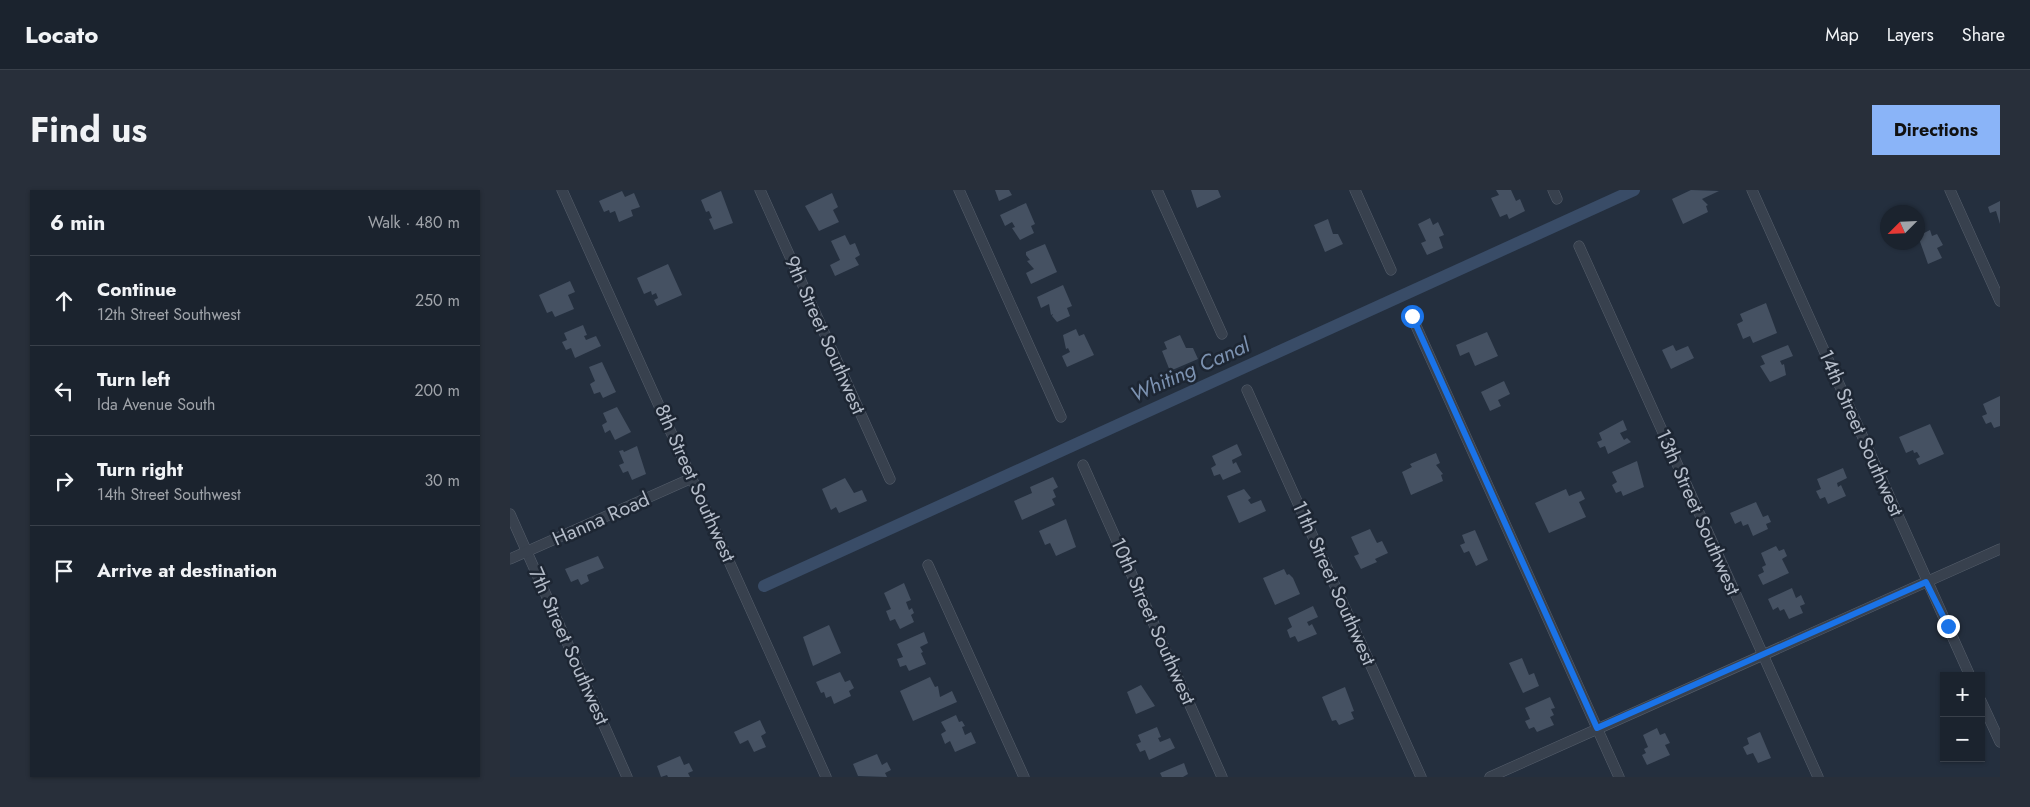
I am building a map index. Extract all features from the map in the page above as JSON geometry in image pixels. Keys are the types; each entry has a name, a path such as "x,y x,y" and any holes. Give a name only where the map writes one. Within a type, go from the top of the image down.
{"street":[{"name":"8th Street Southwest","path":"562,190 826,777"},
{"name":"9th Street Southwest","path":"760,190 890,479"},
{"path":"959,190 1060,417"},
{"path":"1157,190 1222,334"},
{"path":"1355,190 1391,270"},
{"name":"14th Street Southwest","path":"1752,190 1926,582 1968,672"},
{"path":"1950,190 2000,301"},
{"name":"13th Street Southwest","path":"1578,246 1818,777"},
{"path":"1412,316 1619,777"},
{"name":"11th Street Southwest","path":"1247,390 1421,777"},
{"name":"10th Street Southwest","path":"1083,465 1222,777"},
{"name":"Hanna Road","path":"510,560 692,478"},
{"name":"7th Street Southwest","path":"510,514 627,777"},
{"path":"1490,777 2000,549"},
{"path":"928,565 1024,777"},
{"path":"1985,709 2000,742"}],"building":[{"path":"995,190 1009,190 1012,195 999,201"},
{"path":"1191,190 1218,190 1221,197 1197,208"},
{"path":"1496,190 1511,190 1516,201 1520,199 1525,211 1509,219 1507,214 1500,217 1491,198 1499,195"},
{"path":"1691,190 1719,191 1702,199 1708,205 1706,206 1708,212 1683,224 1672,199"},
{"path":"622,191 625,197 634,193 640,207 631,210 633,216 619,222 615,211 610,213 609,210 604,212 599,201"},
{"path":"721,191 733,223 714,230 709,219 712,218 709,211 706,212 701,200"},
{"path":"832,193 838,207 833,210 839,222 819,231 805,206"},
{"path":"2000,201 2000,224 1996,211 1990,213 1988,207"},
{"path":"1026,203 1035,224 1031,226 1034,233 1020,240 1012,228 1015,227 1012,222 1005,226 1000,215"},
{"path":"1430,218 1433,225 1438,222 1444,235 1439,237 1443,248 1427,255 1421,243 1426,241 1418,224"},
{"path":"1328,219 1333,234 1338,234 1343,244 1325,252 1314,225"},
{"path":"1930,230 1932,236 1937,234 1943,245 1937,248 1942,258 1928,264 1923,250 1925,250 1925,232"},
{"path":"845,235 850,245 855,243 860,255 855,258 859,265 835,276 830,265 840,260 831,241"},
{"path":"1045,244 1057,272 1031,284 1026,273 1034,269 1027,261 1030,260 1026,252"},
{"path":"668,264 682,295 657,306 654,300 658,298 656,293 652,295 651,291 644,294 637,278"},
{"path":"570,281 575,292 568,295 574,309 555,317 552,311 547,313 539,295"},
{"path":"1063,285 1072,306 1067,308 1070,316 1057,322 1052,316 1053,314 1051,315 1049,304 1041,308 1037,297"},
{"path":"1766,303 1777,333 1753,343 1750,336 1743,339 1737,324 1743,321 1740,314"},
{"path":"583,325 587,335 584,336 586,340 596,336 601,346 575,358 571,348 566,350 562,342 567,340 564,333"},
{"path":"1076,329 1079,336 1084,334 1094,355 1067,367 1062,356 1070,352 1068,348 1066,349 1063,335"},
{"path":"1487,332 1498,356 1475,366 1469,352 1460,356 1456,345"},
{"path":"1180,335 1186,348 1193,348 1198,359 1170,371 1162,351 1167,349 1164,342"},
{"path":"1673,345 1676,351 1688,346 1694,358 1671,369 1662,350"},
{"path":"1788,345 1793,356 1780,361 1782,365 1784,364 1786,375 1770,382 1760,366 1765,364 1761,356"},
{"path":"602,362 616,392 603,398 600,392 594,394 590,384 595,381 589,367"},
{"path":"1504,381 1510,394 1498,400 1501,406 1490,411 1481,392"},
{"path":"2000,396 2000,426 1994,428 1991,422 1986,424 1982,416 1987,414 1983,404"},
{"path":"617,407 631,432 615,440 610,430 605,433 602,425 607,422 603,413"},
{"path":"1623,420 1627,430 1620,433 1624,440 1627,438 1631,442 1608,454 1605,446 1600,448 1597,442 1602,440 1599,433"},
{"path":"1930,424 1944,454 1919,465 1916,459 1920,457 1917,452 1914,453 1913,450 1906,453 1899,437"},
{"path":"1237,444 1242,455 1232,460 1233,464 1236,462 1241,472 1223,480 1220,474 1214,476 1211,468 1216,465 1212,456"},
{"path":"637,446 646,474 632,480 628,471 623,473 619,465 624,463 619,451 623,450 624,452"},
{"path":"1436,453 1440,463 1436,465 1443,474 1441,475 1443,481 1411,495 1402,472 1412,467 1410,464"},
{"path":"1637,461 1644,487 1623,496 1621,491 1616,493 1612,485 1617,482 1612,472"},
{"path":"1843,468 1847,478 1837,483 1838,487 1841,485 1846,496 1828,504 1825,497 1820,499 1816,491 1821,489 1817,479"},
{"path":"1053,477 1058,487 1053,490 1056,497 1052,499 1055,505 1022,520 1014,501 1032,493 1030,487"},
{"path":"845,478 854,493 862,490 867,501 839,513 836,507 831,510 822,489"},
{"path":"1244,489 1251,498 1248,500 1251,504 1261,500 1266,511 1239,523 1227,496"},
{"path":"1566,489 1569,496 1581,491 1585,499 1579,502 1586,517 1549,533 1535,503"},
{"path":"1756,502 1763,517 1768,515 1771,522 1766,524 1768,529 1753,536 1748,524 1743,526 1741,521 1735,524 1730,513"},
{"path":"1066,519 1076,547 1056,556 1050,543 1045,545 1039,531"},
{"path":"1370,529 1377,543 1382,541 1388,553 1375,559 1377,562 1361,569 1354,556 1359,554 1351,537"},
{"path":"1475,530 1488,560 1476,566 1469,551 1464,553 1460,545 1465,543 1462,535"},
{"path":"1776,546 1779,551 1784,549 1787,556 1782,559 1789,573 1763,585 1758,575 1764,572 1762,567 1766,565 1761,553"},
{"path":"598,556 604,568 587,575 589,581 581,585 578,579 571,582 565,569"},
{"path":"1284,569 1287,575 1289,574 1293,578 1300,594 1275,605 1263,578"},
{"path":"904,583 911,600 906,602 909,610 912,608 914,613 911,615 914,622 900,629 895,619 890,621 886,611 891,609 884,593"},
{"path":"1792,588 1796,598 1801,595 1805,604 1800,606 1803,613 1789,619 1784,609 1780,611 1778,607 1773,610 1768,599"},
{"path":"1313,606 1318,617 1307,622 1309,626 1312,624 1317,634 1298,642 1295,636 1290,638 1287,630 1292,627 1288,618"},
{"path":"829,625 841,653 813,666 803,637"},
{"path":"924,632 928,643 920,647 926,664 909,671 906,665 900,667 897,659 903,657 897,644"},
{"path":"1522,658 1529,675 1534,673 1539,686 1523,693 1509,663"},
{"path":"840,672 845,682 850,680 854,688 849,691 851,696 834,704 831,696 826,698 824,692 821,693 816,682"},
{"path":"930,677 935,687 938,686 940,697 952,691 957,702 913,721 900,691"},
{"path":"1141,685 1155,706 1136,714 1127,692"},
{"path":"1345,687 1354,711 1351,712 1354,719 1339,725 1336,720 1332,721 1322,697"},
{"path":"1550,697 1555,708 1551,709 1554,715 1550,717 1554,725 1537,732 1534,727 1529,729 1525,721 1530,719 1525,708"},
{"path":"956,715 959,722 962,721 965,726 962,727 965,735 971,732 976,743 955,752 950,741 945,744 941,734 946,731 941,722"},
{"path":"760,720 766,733 761,736 766,747 754,752 748,740 740,744 734,732"},
{"path":"1157,727 1161,737 1158,738 1160,742 1170,738 1175,748 1149,760 1145,750 1140,752 1136,744 1141,742 1138,735"},
{"path":"1657,728 1660,735 1665,733 1670,743 1665,745 1670,755 1647,765 1642,755 1646,753 1644,749 1648,747 1643,735"},
{"path":"1760,732 1771,758 1758,763 1753,753 1747,755 1743,747 1749,744 1747,738"},
{"path":"877,754 882,765 887,762 891,770 885,773 887,777 858,776 853,764"},
{"path":"680,756 684,765 689,763 693,771 688,773 690,777 668,777 667,775 661,777 657,766"},
{"path":"1184,763 1188,774 1183,777 1162,777 1160,773"}],"waterway":[{"name":"Whiting Canal","path":"764,586 1634,190"}],"route":[{"path":"1412,316 1597,728 1926,582 1948,626"}]}
